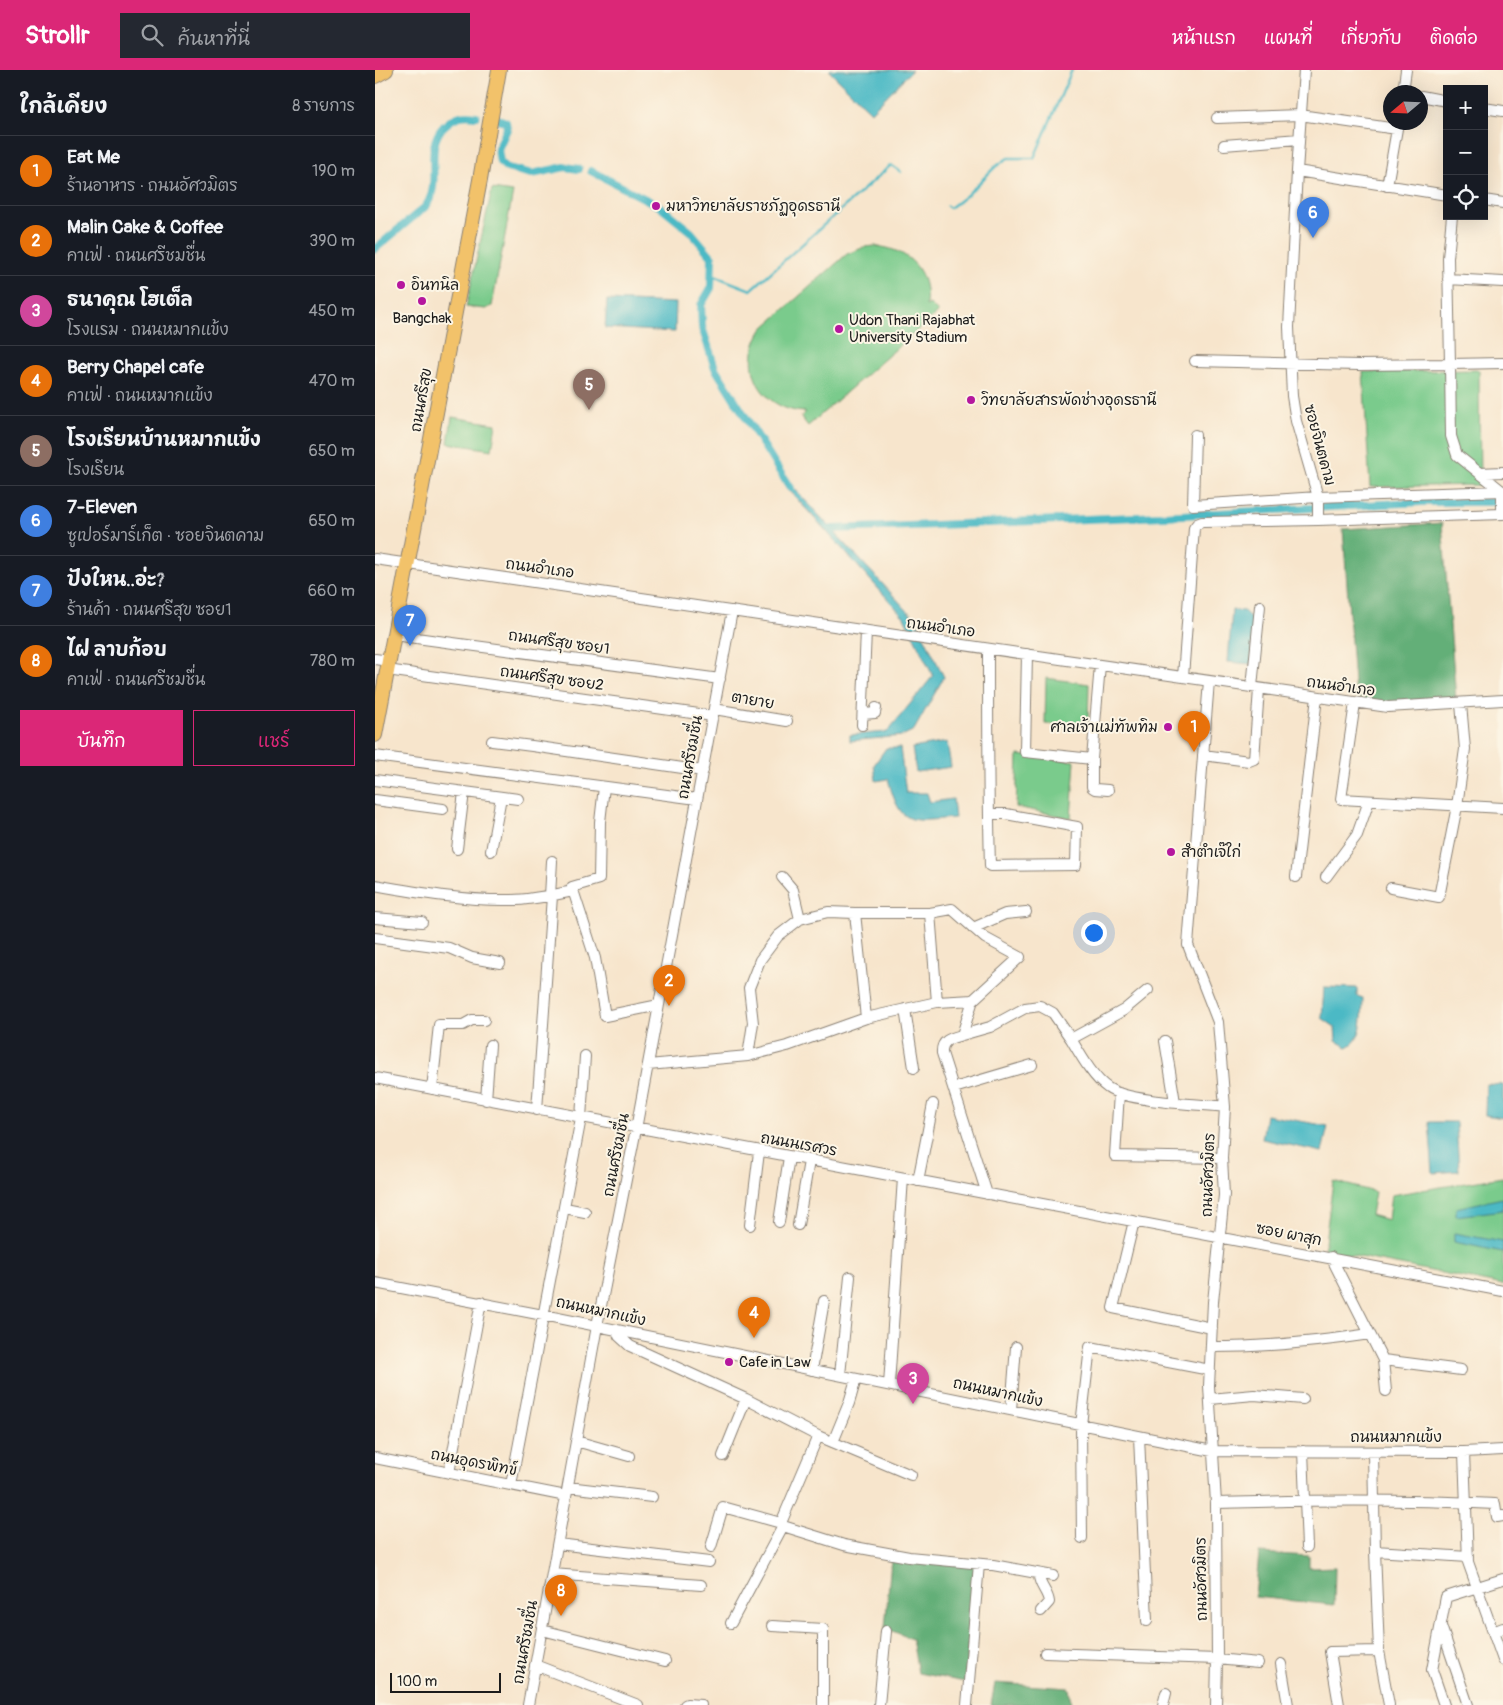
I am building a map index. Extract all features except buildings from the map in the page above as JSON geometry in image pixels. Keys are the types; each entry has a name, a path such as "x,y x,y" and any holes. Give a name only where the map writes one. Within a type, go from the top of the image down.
{"main road":[{"path":"375,76 386,70"},
{"name":"ถนนศรีสุข","path":"375,735 384,664 394,635 499,70"}],"street":[{"name":"ซอยจินตคาม","path":"1304,70 1289,326 1295,421 1318,499 1318,516"},
{"path":"1404,85 1406,70"},
{"path":"1428,97 1443,100"},
{"path":"1488,109 1503,111"},
{"path":"1217,118 1300,114 1383,124"},
{"path":"1387,186 1396,130"},
{"path":"1224,145 1299,139"},
{"path":"1297,171 1443,194"},
{"path":"1488,201 1503,203"},
{"path":"1183,678 1194,528 1197,524 1202,522 1318,516 1503,513 1502,491 1457,454 1451,436 1448,258 1452,220"},
{"path":"1448,279 1503,282"},
{"path":"1195,361 1291,364 1503,364"},
{"path":"1195,435 1193,504 1502,491"},
{"path":"1480,473 1503,472"},
{"name":"ถนนอำเภอ","path":"375,559 1355,703 1388,707 1503,700"},
{"path":"1203,755 1249,761 1254,759 1255,688 1260,606"},
{"name":"ถนนศรีชมชื่น","path":"528,1705 597,1326 637,1129 732,611"},
{"path":"862,725 866,631"},
{"name":"ถนนศรีสุข ซอย1","path":"394,635 720,679"},
{"path":"988,649 989,814 990,866 1076,866 1077,827 1006,814 989,814"},
{"path":"1027,654 1025,752 1092,759"},
{"name":"ถนนศรีสุข ซอย2","path":"384,664 713,713"},
{"path":"1101,665 1092,759 1092,787 1108,790"},
{"name":"ถนนอัศวมิตร","path":"1209,681 1188,945 1218,1022 1225,1107 1224,1195 1219,1237 1210,1370 1215,1503 1216,1705"},
{"path":"1295,877 1317,697"},
{"path":"1355,703 1341,799 1503,808"},
{"path":"1391,888 1439,897 1457,806 1465,749 1461,704"},
{"path":"863,714 873,714 876,708"},
{"name":"ตายาย","path":"713,713 787,722"},
{"path":"492,741 703,771"},
{"path":"375,756 697,800"},
{"path":"375,780 518,799"},
{"path":"605,787 600,822 599,879 572,887 595,958 605,1016 659,1005"},
{"path":"457,849 464,792"},
{"path":"491,851 501,796"},
{"path":"375,800 443,809"},
{"path":"1326,877 1357,835 1369,801"},
{"path":"537,1110 551,896 551,861"},
{"path":"781,877 793,890 801,919"},
{"path":"375,885 460,898 514,900 551,896 573,891"},
{"path":"748,1056 753,1023 749,988 760,960 779,936 801,919 828,912 930,913 953,909 985,938 1020,957 973,1000 962,1035"},
{"path":"973,928 1005,914 1026,912"},
{"path":"855,913 865,1018"},
{"path":"930,913 937,1002"},
{"path":"375,918 422,922"},
{"path":"375,938 449,948 472,958 500,962"},
{"path":"1071,1039 1124,1010 1148,990"},
{"path":"648,1065 748,1056 787,1046 865,1018 937,1002 973,1000"},
{"path":"987,1194 942,1048 947,1041 990,1027 1025,1008 1041,1006 1053,1013 1089,1066 1107,1088 1124,1096 1225,1107"},
{"path":"905,1009 914,1068"},
{"path":"432,1090 439,1024 463,1025 472,1020 483,1020"},
{"path":"1165,1041 1175,1102"},
{"path":"486,1100 491,1046"},
{"path":"511,1485 581,1118 585,1056"},
{"path":"954,1088 1032,1065"},
{"name":"ถนนนเรศวร","path":"375,1078 759,1152 1219,1237"},
{"path":"1119,1093 1115,1156 1223,1158"},
{"path":"918,1181 933,1104"},
{"path":"750,1225 759,1152"},
{"path":"779,1222 789,1157"},
{"path":"798,1225 809,1161"},
{"path":"889,1385 903,1178"},
{"path":"565,1208 585,1212"},
{"path":"1134,1221 1113,1308 1212,1328"},
{"name":"ซอย ผาสุก","path":"1219,1237 1503,1291"},
{"path":"1331,1258 1383,1360 1386,1391"},
{"path":"840,1375 850,1277"},
{"name":"ถนนหมากแข้ง","path":"375,1283 481,1302 1212,1452 1464,1452 1503,1450"},
{"path":"812,1370 824,1301"},
{"path":"449,1473 481,1302"},
{"path":"617,1330 619,1336 630,1346 818,1436 911,1475"},
{"path":"1211,1347 1260,1347 1300,1344 1370,1334"},
{"path":"1011,1410 1016,1347"},
{"path":"1082,1538 1081,1425 1090,1347 1210,1370"},
{"path":"1383,1360 1461,1370"},
{"path":"833,1442 849,1403 856,1379"},
{"path":"1210,1399 1254,1395 1303,1399"},
{"path":"723,1456 746,1400"},
{"path":"731,1623 782,1525 818,1436"},
{"path":"1139,1436 1147,1621"},
{"path":"576,1441 629,1456"},
{"path":"1303,1451 1307,1546"},
{"path":"1373,1452 1379,1651 1389,1705"},
{"path":"1464,1452 1468,1562 1498,1630 1503,1660"},
{"name":"ถนนอุดรพิทข์","path":"375,1458 511,1485 652,1497"},
{"path":"1215,1503 1304,1500 1467,1502 1495,1504 1497,1517 1503,1516"},
{"path":"711,1547 723,1507 844,1545 909,1557 979,1564 1053,1576"},
{"path":"558,1544 709,1562"},
{"path":"1375,1551 1468,1557"},
{"path":"967,1705 979,1564"},
{"path":"552,1574 701,1585"},
{"path":"1039,1574 1039,1581 1049,1598 1049,1602 1041,1611"},
{"path":"1444,1705 1432,1670 1446,1597 1503,1579"},
{"path":"1441,1625 1468,1705"},
{"path":"772,1626 823,1630 823,1705"},
{"path":"542,1630 665,1661"},
{"path":"879,1705 886,1632"},
{"path":"1339,1705 1330,1652 1379,1651"},
{"path":"1045,1653 1217,1658 1258,1662"},
{"path":"1281,1664 1289,1705"},
{"path":"535,1666 638,1705"},
{"path":"1163,1705 1166,1693"},
{"path":"685,1705 701,1705"}],"green space":[{"path":"492,189 513,192 492,306 486,309 466,307"},
{"path":"875,246 898,252 915,264 925,282 926,306 930,304 938,312 808,426 801,417 806,412 790,410 777,404 766,395 758,384 753,371 752,357 756,342 763,328 847,254 865,247"},
{"path":"1479,370 1480,485 1370,487 1363,372"},
{"path":"452,417 496,424 492,450 448,443"},
{"path":"1442,523 1456,700 1386,703 1355,697 1343,529"},
{"path":"1046,678 1089,684 1088,726 1045,724"},
{"path":"1018,755 1075,761 1071,818 1016,807"},
{"path":"1503,1177 1503,1285 1324,1250 1333,1181 1375,1192 1371,1215 1388,1220 1391,1195"},
{"path":"1259,1553 1309,1556 1309,1568 1335,1567 1334,1605 1255,1597"},
{"path":"891,1560 975,1566 965,1682 918,1673 912,1639 885,1628"},
{"path":"995,1683 1069,1688 1071,1705 991,1705"}],"water":[{"path":"830,70 912,70 871,112"},
{"path":"607,300 676,303 675,332 605,328"},
{"path":"792,486 916,620 944,677 914,730 902,736 850,741 850,735 887,732 933,676 904,617 788,489"},
{"path":"1232,610 1244,611 1254,621 1251,664 1228,662"},
{"path":"947,742 951,767 916,772 912,748"},
{"path":"886,748 900,748 906,793 927,793 930,802 953,799 955,818 917,820 903,814 893,795 888,779 876,781 874,765"},
{"path":"1324,987 1357,988 1357,996 1363,998 1359,1033 1353,1044 1347,1047 1336,1041 1335,1027 1322,1018"},
{"path":"1486,1084 1503,1085 1503,1118 1485,1115"},
{"path":"1266,1115 1328,1126 1322,1152 1262,1139"},
{"path":"1429,1122 1456,1122 1459,1171 1433,1173"},
{"path":"1503,1198 1503,1210 1456,1216 1456,1208"},
{"path":"1454,1233 1503,1242 1503,1252 1454,1242"}],"waterway":[{"path":"947,206 950,208 967,195 995,167 1008,158 1034,158 1072,70"},
{"path":"375,249 425,207 433,188 434,145 444,126 459,116 476,116"},
{"path":"498,119 506,122 507,129 498,149 500,162 507,168 532,174 565,167 579,169"},
{"path":"712,275 751,290 891,165 901,172"},
{"path":"591,171 659,206 691,232 712,257 711,288 701,305 702,327 715,368 790,488"},
{"path":"832,529 1164,516 1421,502 1503,502"}],"place":[{"name":"มหาวิทยาลัยราชภัฏอุดรธานี","path":"656,206"},
{"name":"7-Eleven","path":"1313,238"},
{"name":"อินทนิล","path":"401,285"},
{"name":"Bangchak","path":"422,301"},
{"name":"Udon Thani Rajabhat University Stadium","path":"839,329"},
{"name":"วิทยาลัยสารพัดช่างอุดรธานี","path":"971,400"},
{"name":"โรงเรียนบ้านหมากแข้ง","path":"589,410"},
{"name":"ปังใหน..อ่ะ?","path":"410,646"},
{"name":"ศาลเจ้าแม่ทัพทิม","path":"1168,727"},
{"name":"Eat Me","path":"1194,752"},
{"name":"สำตำเจ๊ใก่","path":"1171,852"},
{"name":"Malin Cake & Coffee","path":"669,1006"},
{"name":"Berry Chapel cafe","path":"754,1338"},
{"name":"Cafe in Law","path":"729,1362"},
{"name":"ธนาคุณ โฮเต็ล","path":"913,1404"},
{"name":"ไฝ ลาบก้อบ","path":"561,1616"}]}
